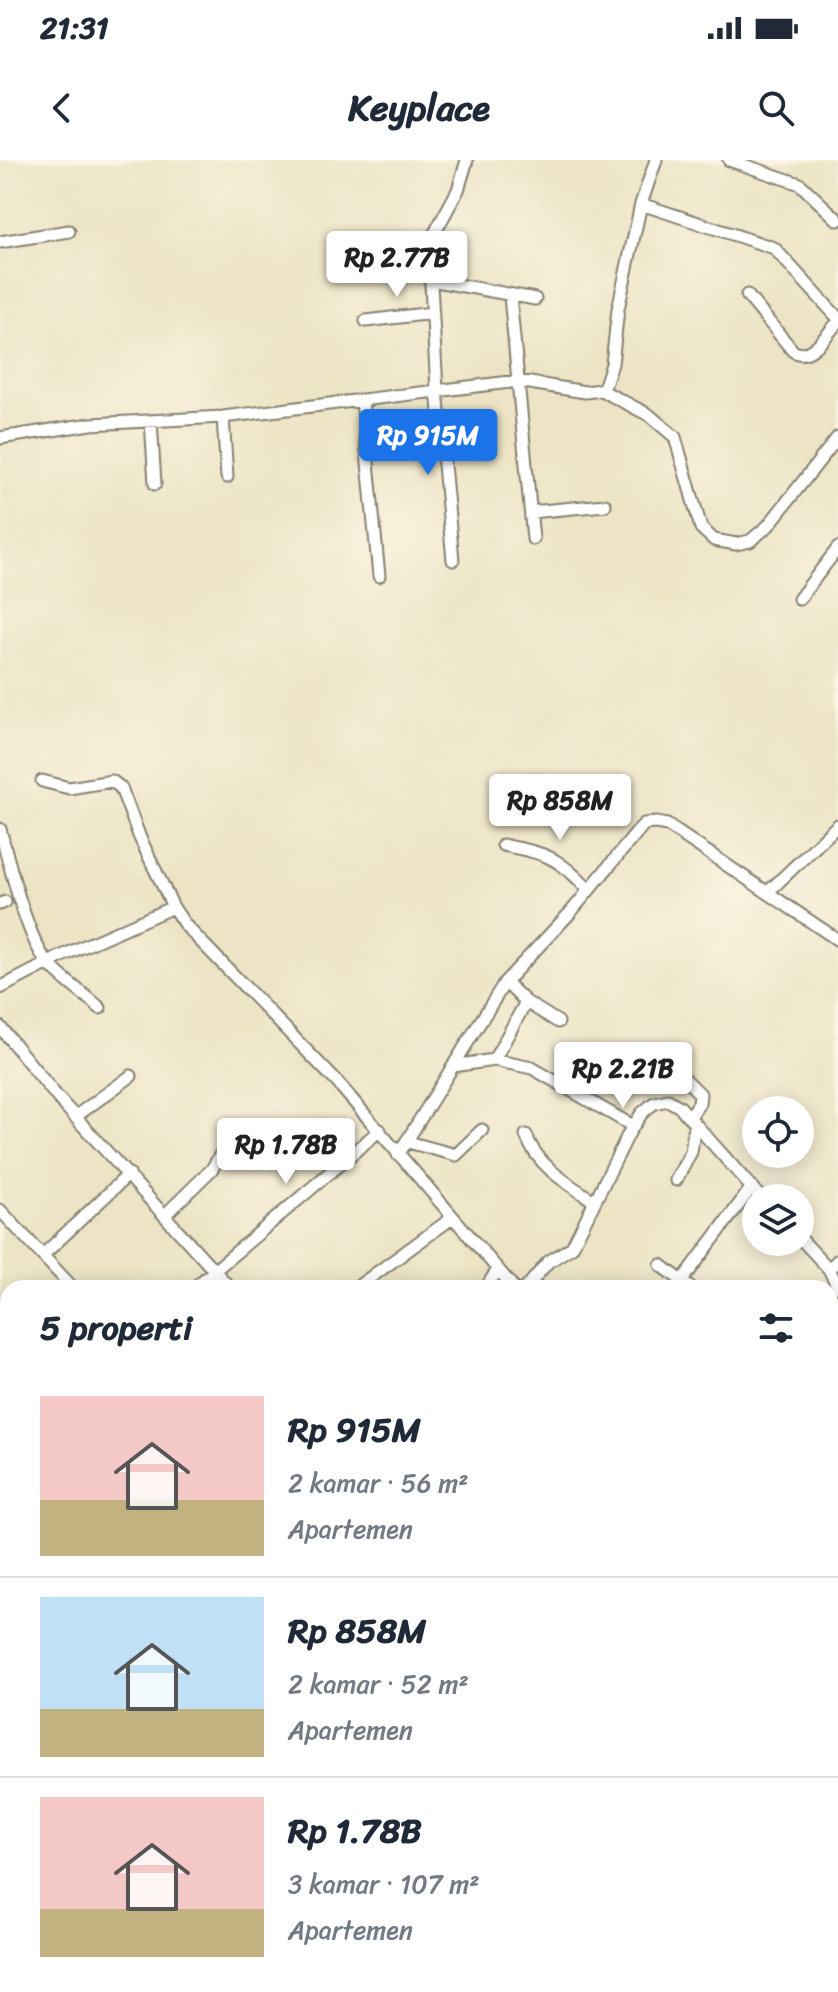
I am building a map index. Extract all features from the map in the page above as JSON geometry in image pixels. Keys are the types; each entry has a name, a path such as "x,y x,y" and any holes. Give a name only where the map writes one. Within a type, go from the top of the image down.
{"street":[{"path":"453,560 437,390 431,240 458,190 467,160"},
{"path":"601,390 612,364 618,309 641,204 656,160"},
{"path":"729,160 800,184 838,220"},
{"path":"641,204 774,248 838,320 807,354 799,355 747,295"},
{"path":"0,242 69,231"},
{"path":"431,280 535,299"},
{"path":"510,296 533,539"},
{"path":"366,321 433,313"},
{"path":"0,438 91,424 223,417 518,381 585,392 601,390 649,415 675,437 701,528 714,540 736,544 750,541 768,526 835,445"},
{"path":"362,400 379,576"},
{"path":"223,417 227,477"},
{"path":"151,421 155,484"},
{"path":"531,512 605,505"},
{"path":"799,599 838,548"},
{"path":"42,781 69,788 112,781 117,783 173,907 185,925 337,1082 507,1280"},
{"path":"398,1155 505,982 644,824 667,825 838,940"},
{"path":"768,892 838,825"},
{"path":"0,829 37,946 48,963 100,1008"},
{"path":"503,845 546,854 569,869 589,890"},
{"path":"0,988 173,907"},
{"path":"505,982 526,1002 558,1022"},
{"path":"494,1060 526,1002"},
{"path":"0,1027 223,1280"},
{"path":"453,1066 494,1060 532,1068 633,1126"},
{"path":"668,1062 700,1094 692,1120 691,1152 676,1180"},
{"path":"76,1116 131,1076"},
{"path":"533,1280 548,1262 572,1247 633,1126 642,1113 663,1100 680,1107 749,1184"},
{"path":"166,1214 212,1169 235,1130"},
{"path":"202,1280 380,1130"},
{"path":"408,1142 456,1155 482,1130"},
{"path":"526,1135 546,1166 594,1201"},
{"path":"44,1254 129,1174"},
{"path":"689,1280 742,1202"},
{"path":"0,1210 66,1280"},
{"path":"367,1280 452,1218"},
{"path":"814,1253 834,1280"},
{"path":"829,1269 838,1260"},
{"path":"661,1265 680,1280"},
{"path":"491,1280 498,1269"}]}
